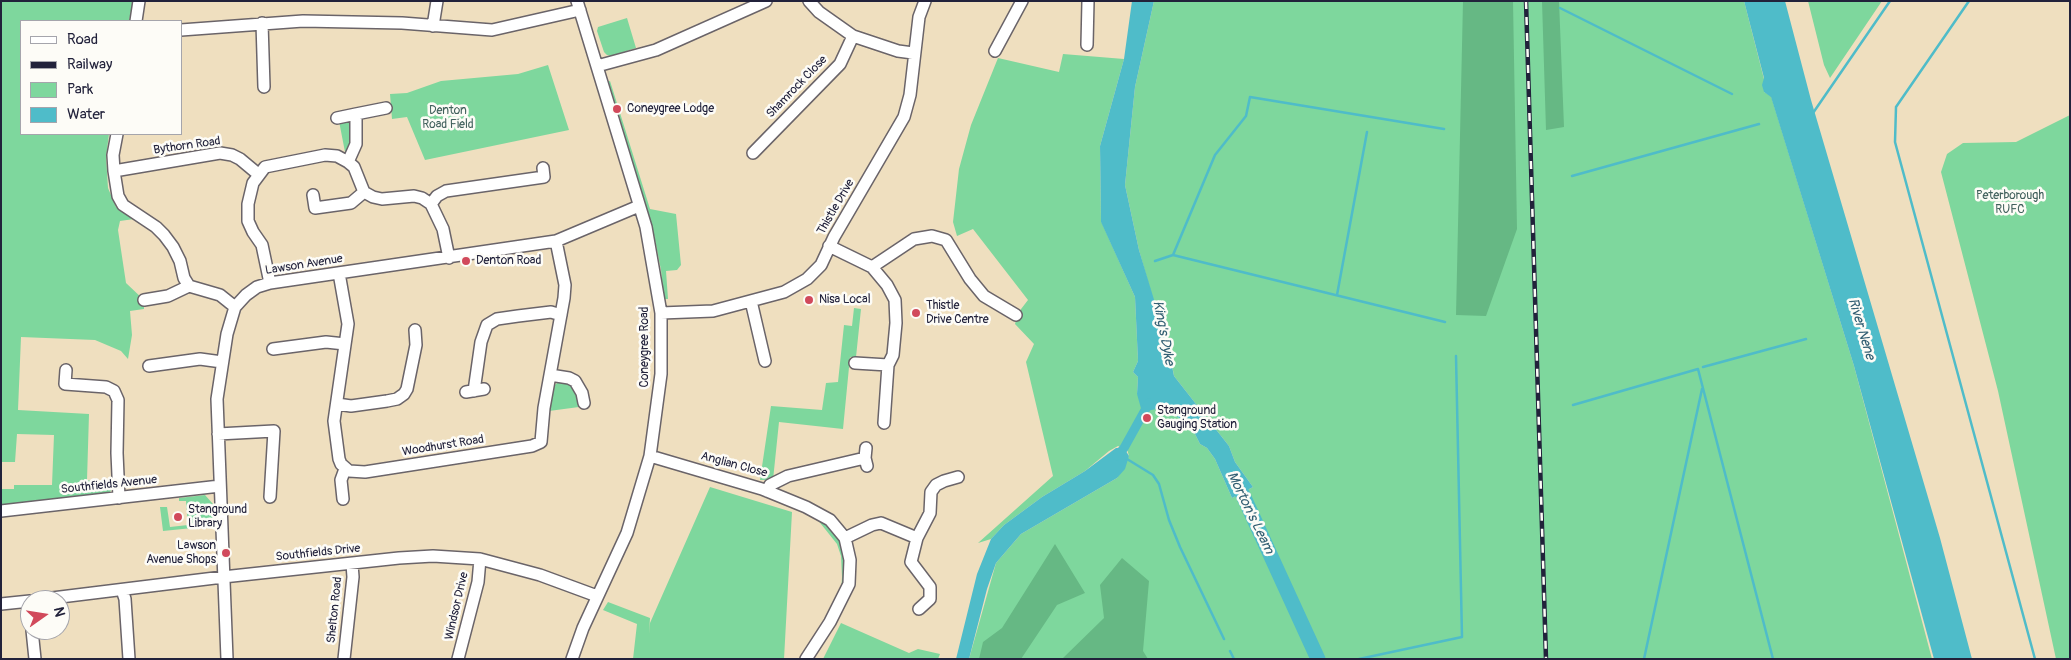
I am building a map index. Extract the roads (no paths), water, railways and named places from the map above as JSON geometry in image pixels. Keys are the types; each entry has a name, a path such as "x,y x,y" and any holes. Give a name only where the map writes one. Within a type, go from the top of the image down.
{"street":[{"path":"136,20 139,1"},
{"path":"434,26 436,1"},
{"path":"597,66 656,50 766,1"},
{"path":"809,1 820,12 853,36 898,51 913,53"},
{"name":"Thistle Drive","path":"661,313 713,311 784,292 807,279 821,265 904,117 910,95 913,53 919,17 926,1"},
{"path":"995,52 1022,1"},
{"path":"1088,1 1088,45"},
{"path":"182,30 262,23 364,22 498,30 579,6"},
{"name":"Coneygree Road","path":"572,659 583,628 627,533 650,456 661,374 661,313 651,250 579,6"},
{"path":"262,23 264,87"},
{"name":"Shamrock Close","path":"753,153 840,64 853,36"},
{"path":"337,118 386,108"},
{"path":"348,162 356,144 356,114"},
{"path":"117,135 113,155 118,196 123,205 164,234 180,261 184,278 189,286"},
{"name":"Bythorn Road","path":"114,171 220,153 232,155 240,159 258,174"},
{"path":"270,283 263,250 250,227 247,214 248,199 258,174 265,166 325,155 336,156 354,167 364,192 373,197 382,199 414,196 422,198 431,204 442,229 448,258"},
{"path":"431,204 437,196 446,191 544,177 543,168"},
{"path":"313,194 315,208 351,203 364,192"},
{"name":"Lawson Avenue","path":"235,307 257,287 270,283 556,241 639,206"},
{"path":"872,267 914,239 932,236 946,240 970,279 984,296 1016,316"},
{"name":"Woodhurst Road","path":"346,469 349,471 365,472 532,446 540,442 544,408 564,298 564,285 556,241"},
{"path":"830,246 872,267 894,300 896,323 893,355 888,365 884,423"},
{"path":"339,273 348,324 334,421 339,459 346,469 341,480 343,499"},
{"path":"144,300 168,296 189,286 220,295 235,307 230,322 216,399 226,659"},
{"path":"751,301 765,361"},
{"path":"475,391 482,342 487,325 497,319 518,316 551,312 561,315"},
{"path":"336,404 350,406 387,401 397,399 404,394 407,389 416,345 415,330"},
{"path":"273,349 287,342 345,344"},
{"path":"149,366 200,359 222,362"},
{"path":"855,363 888,365"},
{"path":"66,370 65,384 106,387 114,391 118,400 117,453 119,498"},
{"path":"550,375 575,381 582,392 584,402"},
{"path":"218,434 274,431 270,497"},
{"name":"Anglian Close","path":"650,456 767,491 770,485 788,476 866,457"},
{"path":"919,609 930,598 930,587 911,562 917,538 930,513 931,492 936,485 958,478"},
{"name":"Southfields Avenue","path":"1,511 220,486"},
{"path":"767,491 806,507 830,520 845,538 850,560 850,584 830,622 806,659"},
{"path":"845,538 872,525 881,523 917,538"},
{"name":"Southfields Drive","path":"70,597 223,578 433,556 480,559 540,575 597,596"},
{"name":"Windsor Drive","path":"458,659 478,582 480,559"},
{"name":"Shelton Road","path":"344,659 353,577 352,564"},
{"path":"122,590 125,599 129,659"},
{"name":"Southfields Drive","path":"1,604 20,603"},
{"path":"33,640 35,659"}],"water":[{"path":"1132,1 1154,1 1135,87 1125,185 1139,250 1168,346 1174,376 1229,446 1235,462 1253,487 1232,498 1215,459 1207,448 1200,444 1193,430 1166,407 1142,412 1137,394 1138,377 1133,372 1138,361 1135,297 1101,222 1100,146 1124,59"},
{"name":"River Nene","path":"1744,1 1785,1 1811,100 1940,538 1972,659 1934,659 1854,366 1771,97 1764,92 1762,85 1764,78"},
{"path":"1116,448 1124,448 1129,456 1125,469 1117,478 1021,534 996,563 987,589 969,659 956,659 977,574 991,539 1004,525 1042,497 1085,471"}],"waterway":[{"path":"1813,113 1890,1"},
{"path":"1969,1 1896,107 1895,142 2035,659"},
{"path":"1560,8 1732,94"},
{"path":"1155,261 1173,255 1215,155 1246,116 1250,97 1444,129"},
{"path":"1572,176 1759,124"},
{"path":"1337,295 1367,132"},
{"path":"1173,255 1445,322"},
{"path":"1703,367 1806,339"},
{"path":"1359,659 1462,637 1456,356"},
{"path":"1573,405 1698,369 1773,659"},
{"path":"1644,659 1702,389"},
{"name":"King's Dyke","path":"1117,456 1124,448 1149,403"},
{"path":"1127,459 1153,475 1159,484 1169,520 1180,547 1224,639"},
{"name":"Morton's Leam","path":"1233,477 1318,659"},
{"path":"1230,651 1234,659"}],"railway":[{"path":"1526,1 1546,659"}],"place":[{"name":"Coneygree Lodge","path":"617,109"},
{"name":"Denton Road","path":"466,261"},
{"name":"Nisa Local","path":"809,300"},
{"name":"Thistle Drive Centre","path":"916,313"},
{"name":"Stanground Gauging Station","path":"1147,418"},
{"name":"Stanground Library","path":"178,517"},
{"name":"Lawson Avenue Shops","path":"226,553"}],"park label":[{"name":"Denton Road Field","path":"448,118"},
{"name":"Peterborough RUFC","path":"2010,203"}]}
